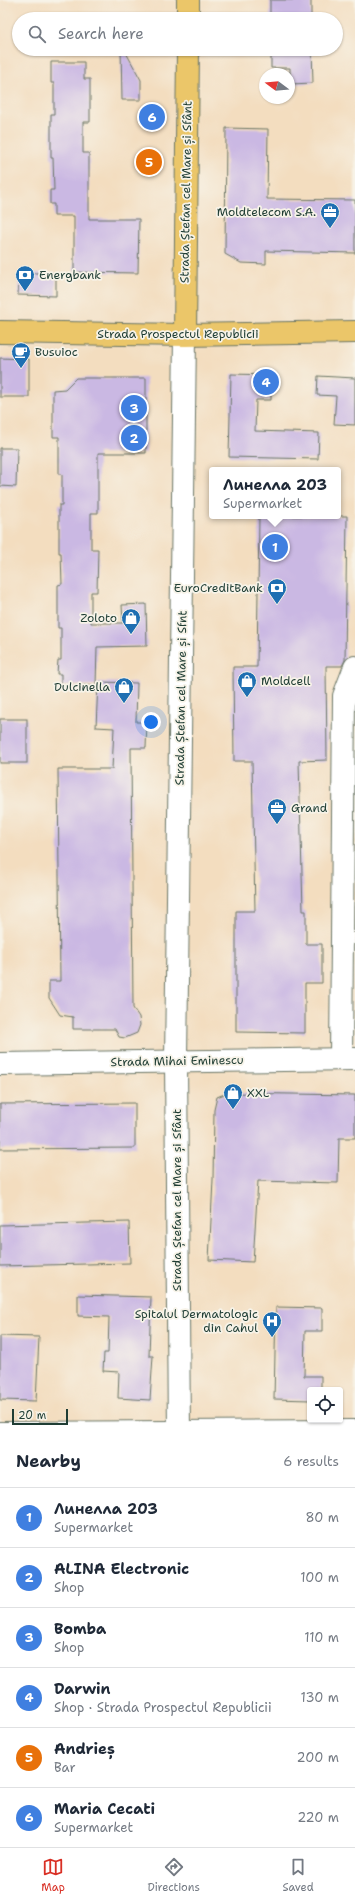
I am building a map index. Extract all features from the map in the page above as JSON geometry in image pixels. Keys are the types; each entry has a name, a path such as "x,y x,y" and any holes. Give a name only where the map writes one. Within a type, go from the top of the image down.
{"main road":[{"path":"188,0 188,12"},
{"name":"Strada Ștefan cel Mare și Sfânt","path":"185,335 188,56"},
{"name":"Strada Prospectul Republicii","path":"0,332 185,335 355,332"}],"street":[{"name":"Strada Ștefan cel Mare și Sfnt","path":"176,1061 185,335"},
{"path":"348,1059 344,696 355,667"},
{"name":"Strada Mihai Eminescu","path":"0,1064 348,1059"},
{"name":"Strada Ștefan cel Mare și Sfânt","path":"176,1061 179,1434"},
{"path":"0,1433 179,1434 355,1431"}],"building":[{"path":"270,0 311,0 311,12 270,12"},
{"path":"121,56 128,56 141,80 141,100 122,100"},
{"path":"271,56 312,56 313,83 295,84 295,68 271,68"},
{"path":"51,62 84,62 84,79 90,79 90,122 83,122 83,153 89,153 89,219 139,219 138,273 74,272 74,216 54,216 54,204 50,204 50,190 54,190 53,158 51,158 51,114 54,114 54,83 51,83"},
{"path":"226,128 268,129 267,199 355,200 355,253 266,251 266,264 241,263 225,254"},
{"path":"19,273 56,273 56,296 18,295"},
{"path":"0,358 29,359 29,397 0,397"},
{"path":"231,374 271,375 271,400 256,400 255,431 319,433 318,459 229,457"},
{"path":"318,376 355,378 355,425 334,424 336,396 317,395"},
{"path":"76,378 146,378 146,453 98,453 98,513 91,513 91,549 98,549 97,592 91,592 91,623 123,623 122,605 146,604 147,646 97,647 96,685 61,686 61,674 57,674 58,660 61,660 61,628 58,628 58,585 62,584 61,553 59,553 59,505 62,505 62,474 59,474 59,437 53,437 53,390 65,389"},
{"path":"0,448 17,448 16,487 0,486"},
{"path":"341,516 347,516 345,660 342,666 326,666 327,760 299,761 303,911 306,911 306,944 322,944 322,983 305,983 305,1033 236,1032 236,911 255,911 252,761 234,761 233,667 257,667 259,519 341,519"},
{"path":"98,682 137,683 136,722 147,722 146,748 131,748 133,1008 139,1017 140,1025 137,1033 125,1038 119,1037 115,1029 73,1029 73,1017 60,1015 49,998 49,981 60,981 58,769 112,769 114,728 96,727"},
{"path":"0,719 27,719 27,763 0,763"},
{"path":"227,1093 355,1095 355,1138 339,1138 338,1183 258,1181 253,1262 209,1260 213,1180 214,1110 217,1097"},
{"path":"135,1103 135,1148 0,1149 0,1104"},
{"path":"129,1222 130,1263 0,1266 0,1225"},
{"path":"78,1295 151,1297 149,1356 153,1356 150,1400 118,1398 119,1372 103,1371 104,1353 108,1353 109,1317 78,1316"},
{"path":"276,1307 322,1308 322,1331 305,1331 304,1376 321,1376 321,1387 307,1387 307,1400 274,1399"},
{"path":"0,1336 39,1337 36,1401 0,1400"}],"place":[{"name":"Maria Cecati","path":"152,117"},
{"name":"Andrieș","path":"149,162"},
{"name":"Moldtelecom S.A.","path":"330,229"},
{"name":"Energbank","path":"25,292"},
{"name":"Busuioc","path":"21,369"},
{"name":"Darwin","path":"266,382"},
{"name":"Bomba","path":"134,408"},
{"name":"ALINA Electronic","path":"134,438"},
{"name":"Линелла 203","path":"275,547"},
{"name":"EuroCreditBank","path":"277,605"},
{"name":"Zoloto","path":"131,635"},
{"name":"Moldcell","path":"247,698"},
{"name":"Dulcinella","path":"124,704"},
{"name":"Grand","path":"277,825"},
{"name":"XXL","path":"233,1110"},
{"name":"Spitalul Dermatologic din Cahul","path":"272,1338"}]}
